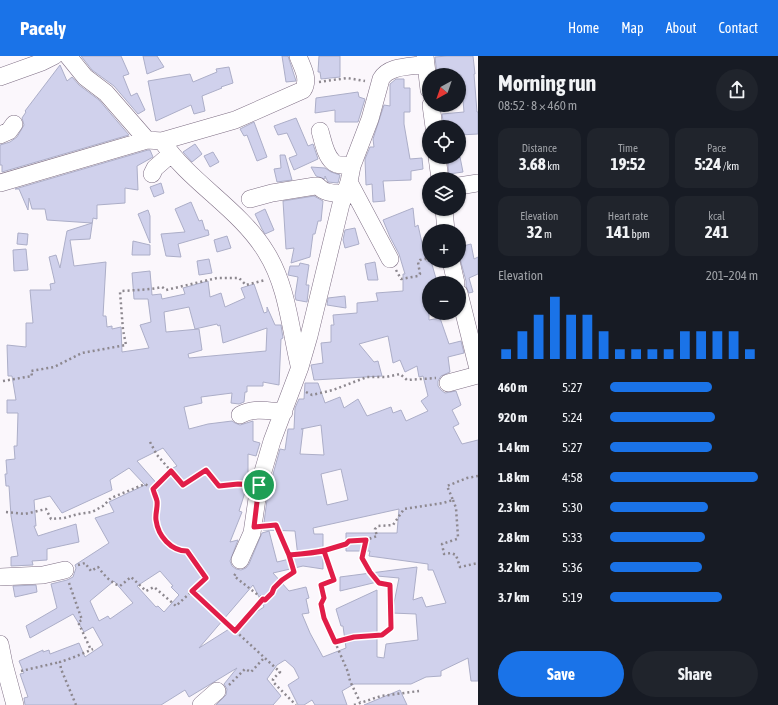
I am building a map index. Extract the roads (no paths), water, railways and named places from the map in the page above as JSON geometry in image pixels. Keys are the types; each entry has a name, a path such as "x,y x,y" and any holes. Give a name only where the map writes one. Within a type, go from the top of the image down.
{"street":[{"path":"0,77 42,62 54,56"},
{"path":"68,56 85,77 106,93 198,182 235,215 266,252 284,294 300,367"},
{"path":"0,183 160,145 235,120 303,90 307,79 298,56"},
{"path":"240,560 254,527 259,485 272,441 300,367 349,181 370,119 380,83 383,76 392,70 426,60"},
{"path":"0,135 9,131 14,124"},
{"path":"320,131 326,152 333,162 338,164 349,181 390,259"},
{"path":"152,174 155,168 160,145"},
{"path":"250,199 315,186 318,186 326,192 349,181"},
{"path":"466,185 478,183"},
{"path":"466,320 478,368"},
{"path":"448,383 478,375"},
{"path":"240,415 244,412 253,410 284,412"},
{"path":"0,578 43,575 65,570"},
{"path":"0,644 4,664 16,705"},
{"path":"202,705 217,691"}]}
